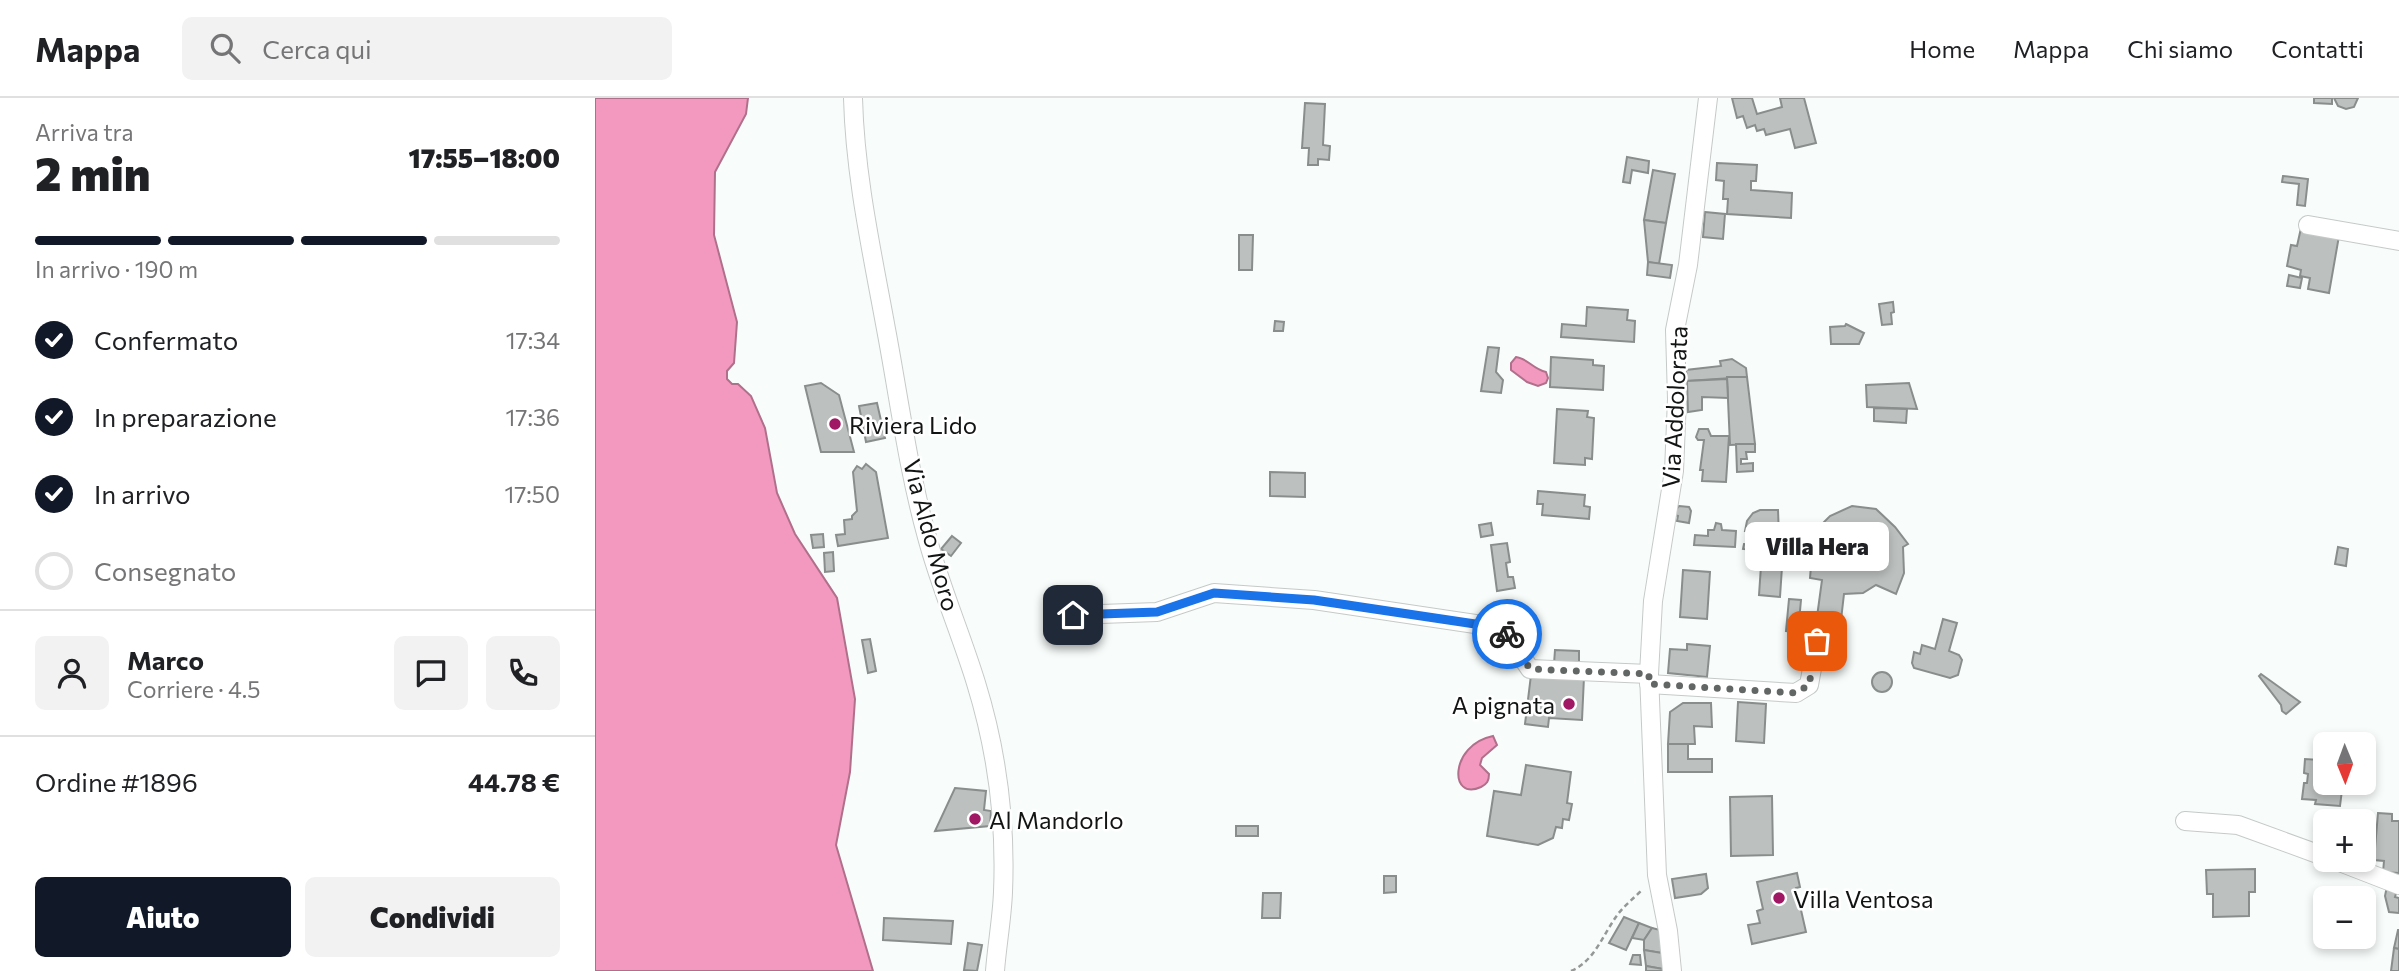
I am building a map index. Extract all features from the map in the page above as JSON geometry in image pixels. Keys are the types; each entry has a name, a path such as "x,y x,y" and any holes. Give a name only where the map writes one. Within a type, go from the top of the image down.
{"street":[{"name":"Via Aldo Moro","path":"853,98 861,191 909,457 927,537 977,684 1001,800 1003,895 995,971"},
{"name":"Via Addolorata","path":"1672,971 1668,930 1657,875 1649,679 1653,601 1674,471 1677,399 1675,330 1688,265 1708,98"},
{"path":"2308,225 2399,241"},
{"path":"1073,615 1157,612 1214,593 1314,600 1502,628 1530,669 1796,693 1809,685 1817,641"},
{"path":"2185,821 2238,825 2313,852"},
{"path":"2366,872 2399,885"}],"path":[{"path":"1571,971 1588,960 1619,913 1657,875"}],"shaded area":[{"path":"595,98 748,98 746,114 715,172 714,235 737,322 734,363 727,371 727,379 732,384 738,384 751,396 765,428 777,493 795,534 837,598 855,699 850,772 836,845 873,971 595,971"},
{"path":"1516,357 1546,372 1546,383 1538,386 1527,382 1511,370 1511,363"},
{"path":"1493,736 1497,745 1482,758 1480,765 1489,774 1489,779 1481,787 1463,787 1459,780 1461,760 1479,741"}],"building":[{"path":"1732,98 1752,98 1757,114 1782,107 1780,98 1804,98 1816,143 1795,148 1790,129 1766,135 1764,129 1757,131 1755,125 1747,128 1743,116 1737,118"},
{"path":"2314,98 2332,98 2332,104 2314,103"},
{"path":"2334,98 2358,98 2354,107 2346,109 2338,106"},
{"path":"1305,103 1325,104 1323,145 1330,146 1329,160 1318,159 1318,165 1308,165 1309,148 1302,148"},
{"path":"1627,157 1649,161 1648,173 1632,170 1630,183 1623,182"},
{"path":"1717,163 1757,165 1756,181 1751,181 1751,190 1792,193 1791,218 1727,214 1728,199 1723,199 1724,181 1716,180"},
{"path":"1653,170 1675,174 1666,223 1644,220"},
{"path":"2283,176 2308,179 2305,206 2297,205 2299,184 2282,182"},
{"path":"1705,212 1725,214 1723,239 1703,237"},
{"path":"1644,220 1666,223 1659,264 1648,262"},
{"path":"2301,228 2339,236 2329,293 2308,289 2310,278 2300,276 2301,270 2287,266 2291,245 2297,246"},
{"path":"1239,235 1253,235 1252,270 1239,270"},
{"path":"1648,262 1672,265 1670,278 1647,275"},
{"path":"2289,275 2302,278 2300,288 2287,286"},
{"path":"1893,302 1892,324 1882,325 1879,304"},
{"path":"1587,307 1628,310 1627,320 1635,321 1634,342 1561,337 1562,324 1586,326"},
{"path":"1275,321 1284,322 1283,331 1274,331"},
{"path":"1846,324 1864,333 1859,344 1831,344 1830,327"},
{"path":"1488,347 1499,348 1496,372 1503,380 1501,393 1481,391"},
{"path":"1551,357 1593,360 1593,365 1604,366 1603,390 1550,387"},
{"path":"1732,359 1746,368 1747,377 1687,381 1686,370 1721,366 1720,361"},
{"path":"1727,377 1747,377 1755,444 1730,445"},
{"path":"1727,379 1728,398 1702,397 1702,410 1688,412 1687,381"},
{"path":"821,383 839,395 854,452 821,452 805,386"},
{"path":"1909,383 1917,409 1867,407 1866,385"},
{"path":"877,403 885,438 866,442 859,406"},
{"path":"1874,408 1907,409 1906,423 1874,421"},
{"path":"1557,409 1588,411 1587,417 1594,418 1592,459 1585,458 1585,465 1554,463"},
{"path":"1699,429 1708,429 1711,436 1729,436 1726,482 1702,481 1703,470 1700,470 1704,440 1698,440 1696,437"},
{"path":"1736,444 1755,444 1755,452 1746,452 1747,459 1741,459 1741,464 1753,463 1753,471 1737,472"},
{"path":"866,464 876,472 888,538 838,546 836,535 845,534 844,520 852,519 857,511 853,472 857,466 862,469"},
{"path":"1270,472 1305,473 1305,497 1270,496"},
{"path":"1538,491 1585,495 1584,506 1590,507 1589,519 1542,515 1543,504 1537,504"},
{"path":"1679,506 1689,507 1689,523 1677,521 1678,516 1672,514"},
{"path":"1852,506 1876,509 1895,527 1908,544 1903,547 1904,573 1896,594 1876,585 1863,593 1844,594 1841,620 1817,617 1822,580 1810,578 1813,542 1821,525 1830,516"},
{"path":"1760,510 1778,510 1779,536 1793,539 1792,545 1803,547 1800,556 1743,549 1744,544 1761,545 1756,532 1745,531 1747,521 1753,513"},
{"path":"1491,523 1493,535 1481,537 1479,525"},
{"path":"1716,523 1721,524 1722,530 1736,531 1735,547 1694,545 1695,535 1708,536 1708,530 1714,530"},
{"path":"823,534 824,547 813,548 811,535"},
{"path":"952,536 961,543 951,556 941,549"},
{"path":"1507,543 1510,562 1506,563 1508,577 1513,577 1515,588 1497,591 1491,545"},
{"path":"2338,547 2348,549 2346,566 2335,564"},
{"path":"833,552 834,571 825,572 824,553"},
{"path":"1761,566 1782,567 1780,597 1759,595"},
{"path":"1683,570 1710,572 1707,619 1680,617"},
{"path":"1789,599 1801,600 1798,632 1786,631"},
{"path":"1943,619 1957,623 1949,651 1959,655 1962,660 1958,675 1950,678 1914,668 1912,663 1914,652 1920,654 1922,645 1935,649"},
{"path":"870,639 876,671 868,673 862,640"},
{"path":"1687,644 1710,646 1707,677 1668,673 1670,649 1687,650"},
{"path":"1555,650 1579,651 1579,665 1554,664"},
{"path":"1882,672 1889,675 1892,682 1889,689 1882,692 1875,689 1872,682 1875,675"},
{"path":"2261,674 2300,702 2286,714 2259,676"},
{"path":"1531,675 1584,677 1582,720 1549,718 1548,727 1525,724"},
{"path":"1738,702 1766,704 1764,743 1736,741"},
{"path":"1683,703 1711,703 1712,727 1694,726 1695,744 1668,744 1670,712"},
{"path":"1668,744 1688,744 1688,759 1712,759 1712,772 1668,772"},
{"path":"2305,759 2313,760 2313,795 2341,795 2340,806 2315,804 2316,800 2302,799 2308,774 2304,773"},
{"path":"1526,765 1571,772 1567,803 1572,804 1569,820 1563,819 1562,828 1556,827 1553,838 1538,845 1487,836 1494,791 1521,795"},
{"path":"955,788 986,791 984,810 991,811 990,826 935,831"},
{"path":"1772,796 1773,855 1731,856 1730,797"},
{"path":"2378,813 2392,814 2392,821 2399,821 2399,873 2383,872 2384,861 2376,860"},
{"path":"1236,826 1258,826 1258,836 1236,836"},
{"path":"2255,869 2255,892 2249,892 2249,916 2213,917 2213,894 2207,894 2206,870"},
{"name":"Villa Ventosa","path":"1797,873 1800,887 1796,888 1806,932 1752,944 1748,925 1760,923 1757,911 1763,909 1757,882"},
{"path":"1706,874 1708,888 1701,894 1675,898 1672,879"},
{"path":"1384,876 1396,876 1396,892 1384,893"},
{"path":"2387,886 2397,890 2395,897 2399,898 2399,913 2389,912 2385,896"},
{"path":"1263,893 1281,893 1280,918 1262,918"},
{"path":"1624,917 1639,923 1626,950 1609,943"},
{"path":"884,918 953,921 951,944 883,940"},
{"path":"1639,923 1652,928 1644,940 1632,938"},
{"path":"1652,928 1660,930 1662,953 1644,950 1644,940"},
{"path":"2399,930 2399,949 2394,948"},
{"path":"968,943 982,945 977,971 964,970"},
{"path":"2394,948 2399,949 2399,971 2391,971"},
{"path":"1644,950 1662,953 1663,969 1646,966"},
{"path":"1633,955 1640,955 1641,965 1630,964"},
{"path":"1646,966 1663,969 1663,971 1646,971"}],"way so far":[{"path":"1507,634 1530,669 1649,674 1649,684 1796,693 1809,685 1817,641"}],"place":[{"name":"Riviera Lido","path":"835,424"},
{"name":"Villa Hera","path":"1817,641"},
{"name":"A pignata","path":"1569,704"},
{"name":"Al Mandorlo","path":"975,819"},
{"name":"Villa Ventosa","path":"1779,898"}],"route":[{"path":"1073,615 1157,612 1214,593 1314,600 1502,628 1507,634"}]}
